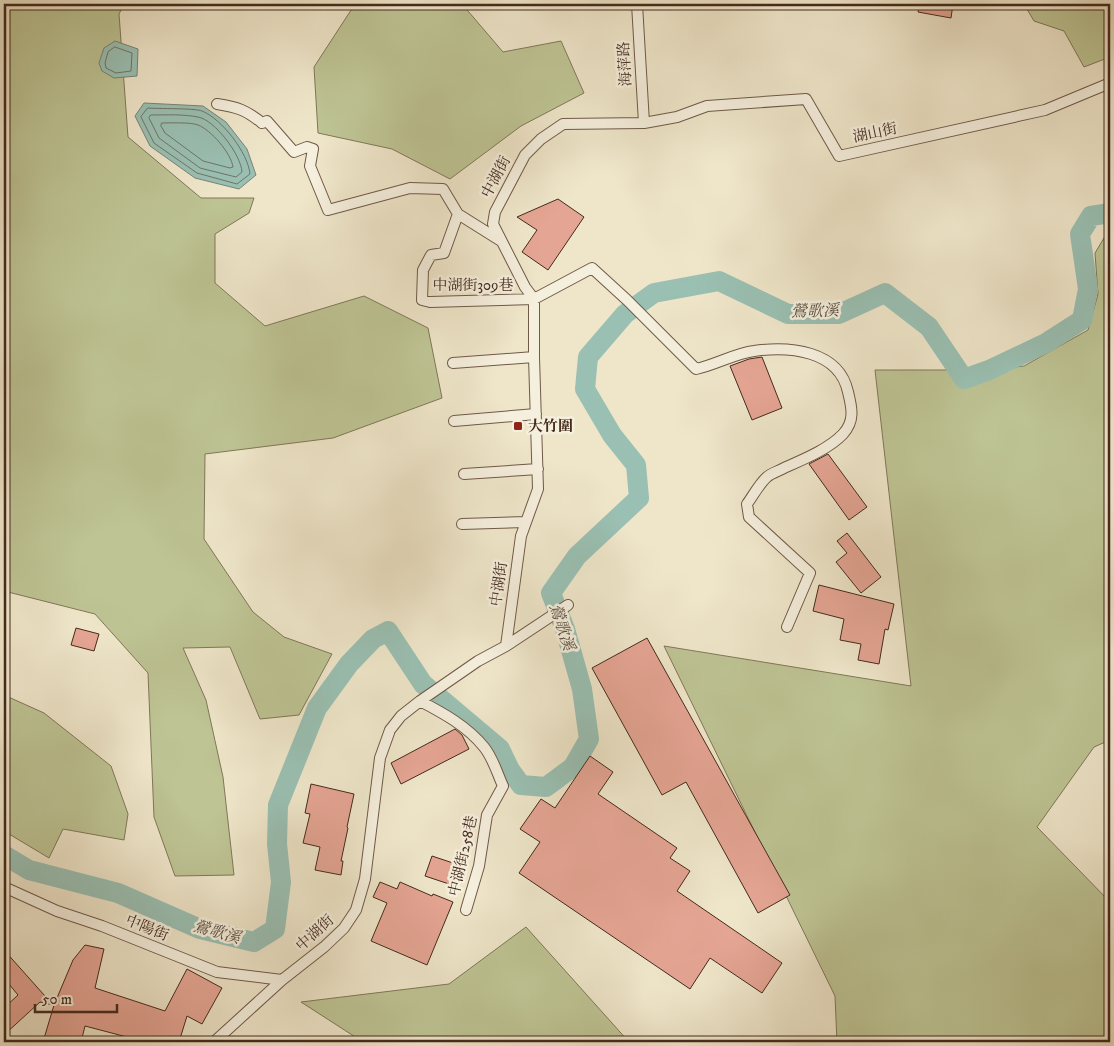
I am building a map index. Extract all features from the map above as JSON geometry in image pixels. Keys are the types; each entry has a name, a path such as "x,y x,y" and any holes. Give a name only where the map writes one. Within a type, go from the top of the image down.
{"street":[{"name":"海萍路","path":"637,4 644,123"},
{"name":"湖山街","path":"644,123 677,117 708,106 806,99 839,156 1045,110 1110,83"},
{"path":"217,104 250,113 262,123 267,121 294,152 307,146 313,149 310,166 328,210 410,188 443,189 458,214 502,241"},
{"name":"中湖街","path":"214,1042 282,980 324,947 344,928 356,910 365,879 380,758 390,730 401,716 423,699 478,661 506,646 521,536 538,489 534,300 525,287 493,224 495,212 525,155 541,139 563,124 644,123"},
{"name":"中湖街309巷","path":"458,214 444,253 431,255 423,270 422,300 430,302 534,300"},
{"path":"534,300 592,268 696,369 711,366 752,351 796,350 819,357 835,366 848,388 852,412 850,425 842,436 816,453 768,476 747,504 749,517 810,573 787,627"},
{"path":"453,363 534,357"},
{"path":"454,421 536,414"},
{"path":"464,474 538,470"},
{"path":"462,524 526,522"},
{"path":"506,646 568,605"},
{"name":"中湖街258巷","path":"423,699 466,728 484,747 503,786 487,815 479,866 466,910"},
{"name":"中陽街","path":"4,887 57,911 102,926 217,972 282,980"}],"green space":[{"path":"4,4 124,4 119,14 128,137 201,198 254,198 249,213 215,234 215,283 265,326 364,296 428,328 442,398 333,438 205,454 204,539 253,612 284,637 332,654 299,715 260,719 230,647 183,648 206,700 223,777 234,875 175,876 154,817 148,673 95,614 4,591"},
{"path":"355,4 462,4 503,52 561,41 584,93 521,126 450,179 392,149 318,133 314,67"},
{"path":"1024,4 1110,4 1110,57 1084,67 1064,31 1034,21"},
{"path":"1110,228 1110,740 1094,747 1037,827 1110,902 1110,1042 837,1042 835,996 664,646 911,686 875,370 989,370 1024,366 1088,330 1098,294 1095,253"},
{"path":"4,695 44,713 111,766 128,814 124,840 63,829 49,858 4,831"},
{"path":"526,927 629,1042 363,1042 301,1002 449,984"}],"water":[{"path":"115,41 138,49 137,76 114,78 102,71 99,63 104,48"},
{"path":"144,103 203,106 226,122 247,149 256,175 239,189 195,178 150,146 135,116"}],"building":[{"path":"920,4 953,4 951,18 918,12"},
{"path":"558,199 584,217 548,270 522,252 537,230 517,217"},
{"path":"762,357 782,408 752,420 730,366 749,359"},
{"path":"828,454 867,507 849,520 809,464"},
{"path":"847,533 881,577 861,593 836,562 847,553 837,541"},
{"path":"819,585 894,604 888,630 885,629 879,664 858,660 861,644 840,640 844,619 813,611"},
{"path":"76,628 99,634 94,651 71,645"},
{"path":"647,638 790,895 758,913 686,782 662,795 592,668"},
{"path":"455,729 462,735 469,749 401,784 391,763"},
{"path":"590,756 613,772 598,794 677,848 670,858 690,871 677,891 782,963 762,993 710,958 690,989 519,873 540,842 520,829 541,799 555,808"},
{"path":"311,784 354,794 341,861 343,861 341,875 315,870 320,847 303,843 310,814 305,813"},
{"path":"432,856 459,865 452,885 425,876"},
{"path":"380,882 397,889 400,882 432,896 433,894 453,902 427,965 371,941 387,903 373,897"},
{"path":"85,945 104,949 95,988 165,1011 187,969 222,988 202,1024 187,1016 179,1042 146,1042 85,1026 81,1042 43,1042 54,1005 73,960"},
{"path":"4,950 53,1005 40,1002 4,1035 4,1008 18,995 4,978"}],"waterway":[{"name":"鶯歌溪","path":"4,855 29,870 118,893 200,929 254,942 275,929 281,882 277,844 278,805 317,708 349,664 373,639 388,631 423,684 500,749 510,770 521,785 546,787 573,767 589,739 582,689 565,629 551,593 577,556 639,498 636,465 612,435 585,389 588,357 625,314 654,293 719,281 788,314 839,314 885,293 929,327 964,379 989,370 1046,343 1082,320 1088,289 1080,234 1091,216 1110,213"}],"place":[{"name":"大竹圍","path":"518,426"}]}
